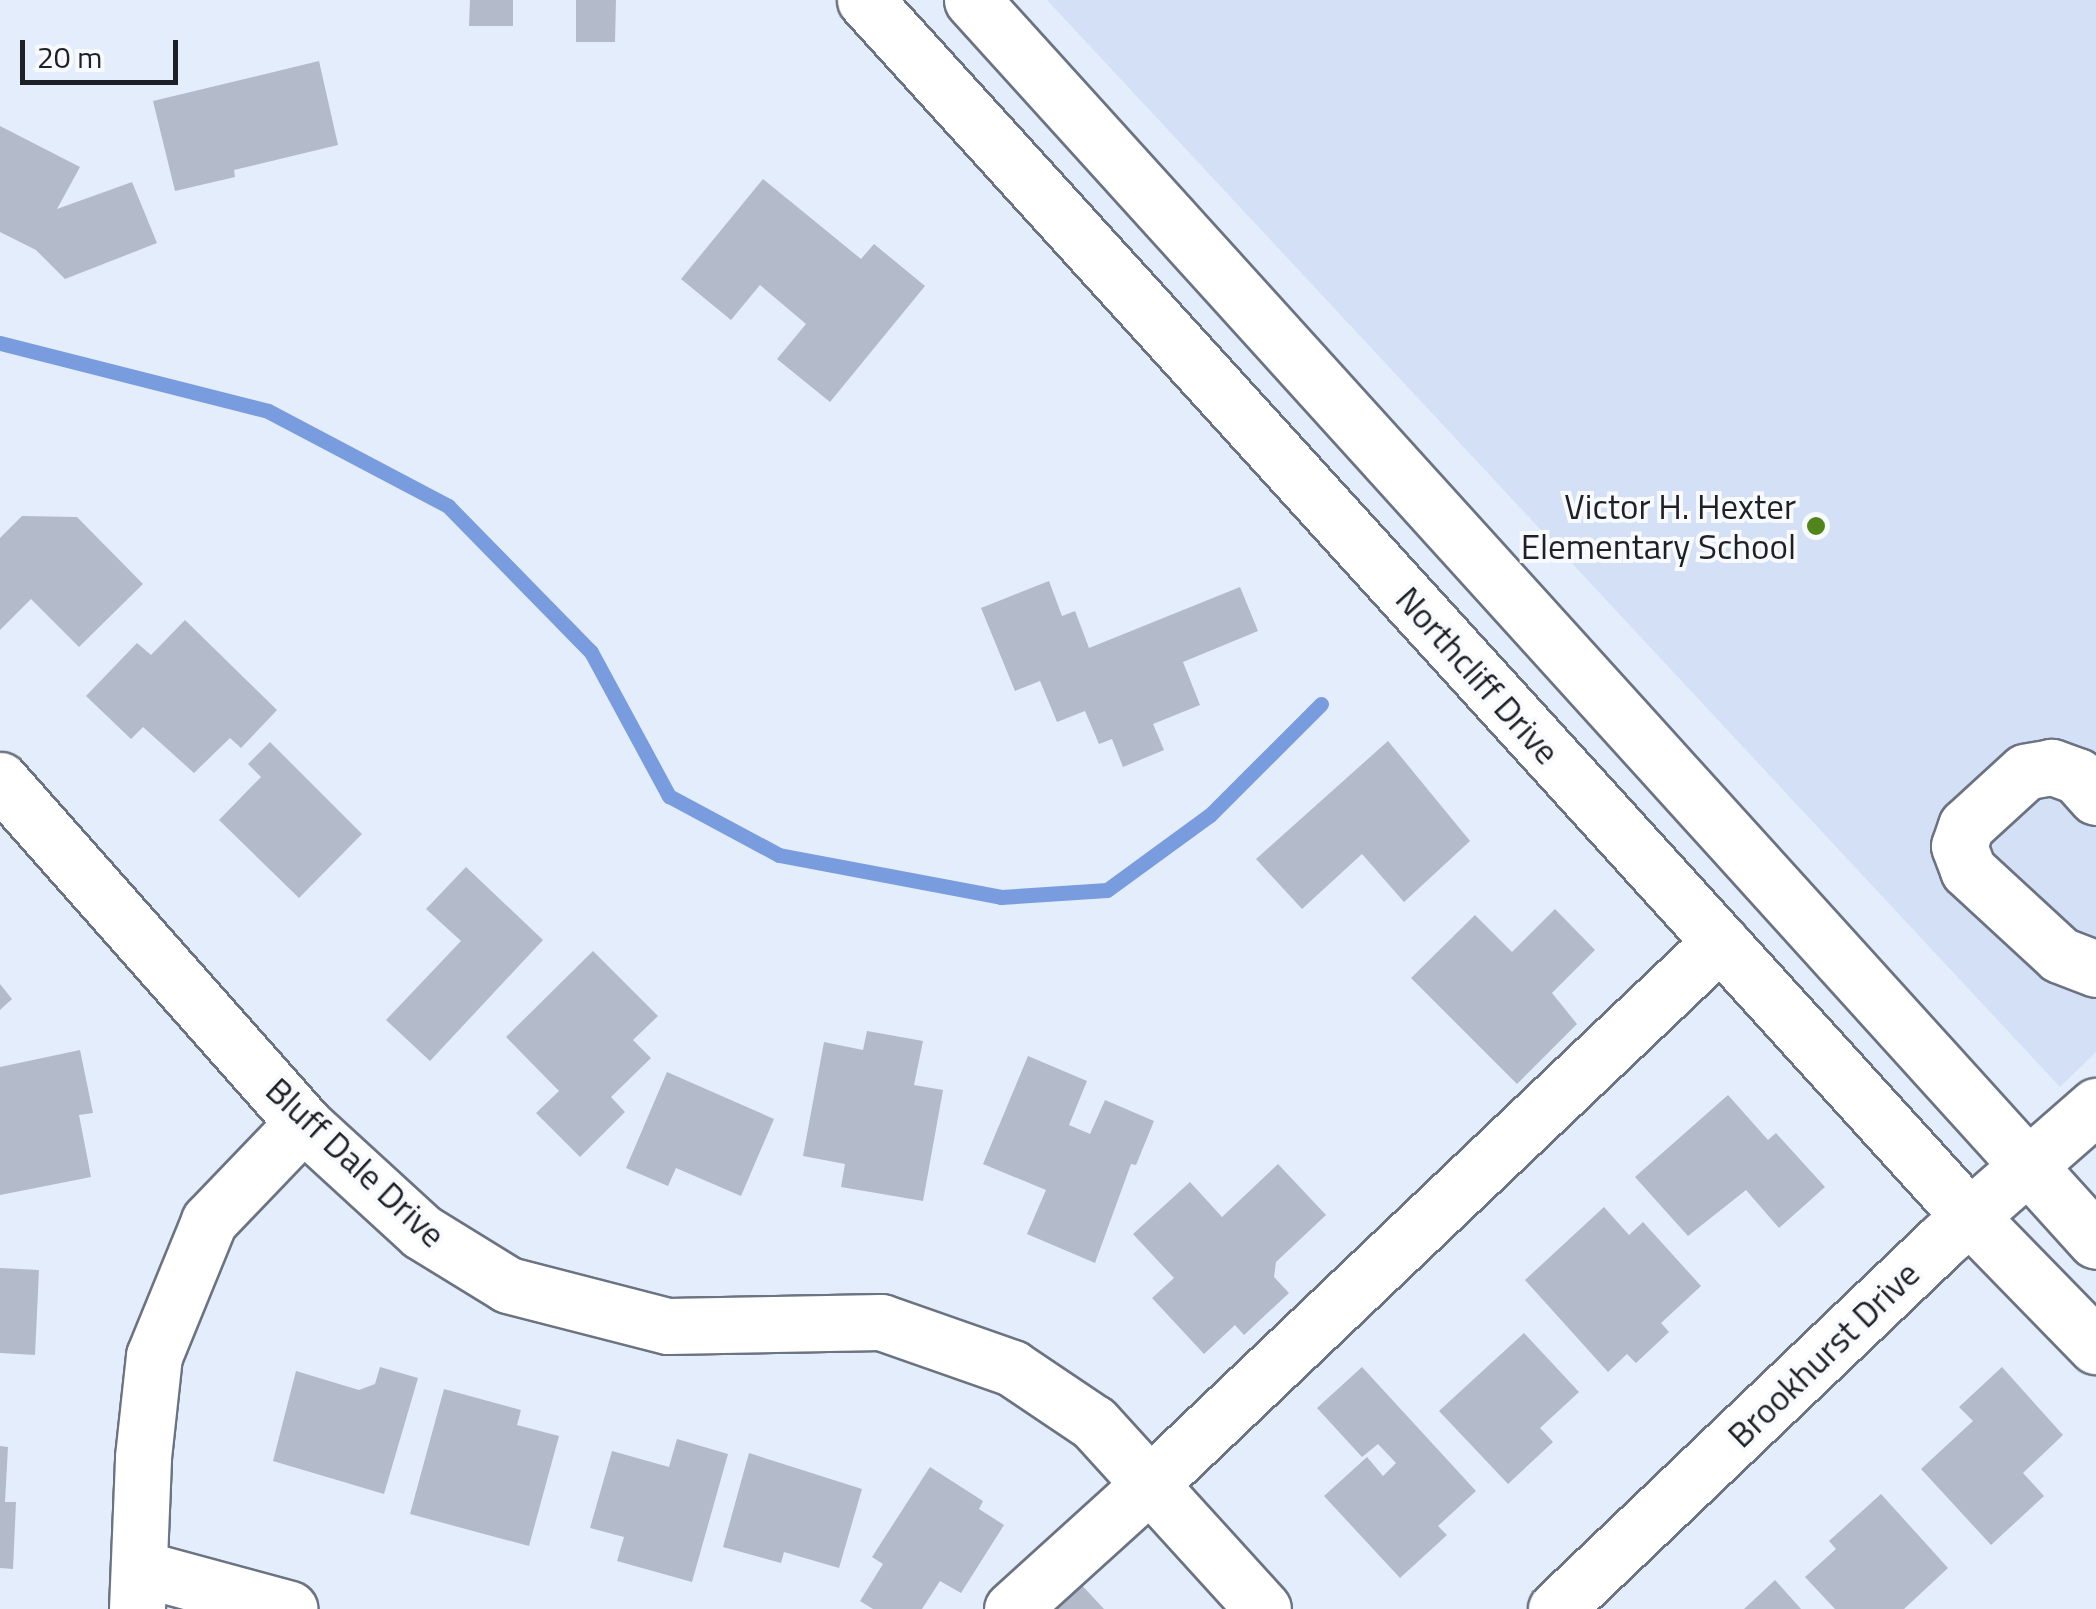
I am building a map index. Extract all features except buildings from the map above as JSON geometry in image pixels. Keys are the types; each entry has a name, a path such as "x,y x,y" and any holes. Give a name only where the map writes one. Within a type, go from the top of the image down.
{"street":[{"name":"Northcliff Drive","path":"865,0 1969,1216 2096,1346"},
{"path":"972,0 2096,1241"},
{"path":"2096,796 2076,776 2052,768 2025,772 1966,826 1959,846 1968,870 2060,954 2096,970"},
{"name":"Bluff Dale Drive","path":"0,780 304,1123 422,1232 508,1285 668,1326 882,1322 1012,1368 1094,1423 1263,1609"},
{"path":"1012,1609 1150,1484 1720,942"},
{"name":"Brookhurst Drive","path":"1556,1609 1969,1216 2096,1106"},
{"path":"290,1609 138,1589 154,1356 209,1221 304,1123"}],"shaded area":[{"name":"Victor H. Hexter Elementary School","path":"1047,0 2096,0 2096,1052 2060,1087"}],"waterway":[{"path":"0,343 268,411 448,506 591,652 669,796 779,855 1001,897 1107,890 1210,815 1321,704"}],"place":[{"name":"Victor H. Hexter Elementary School","path":"1816,526"}]}
